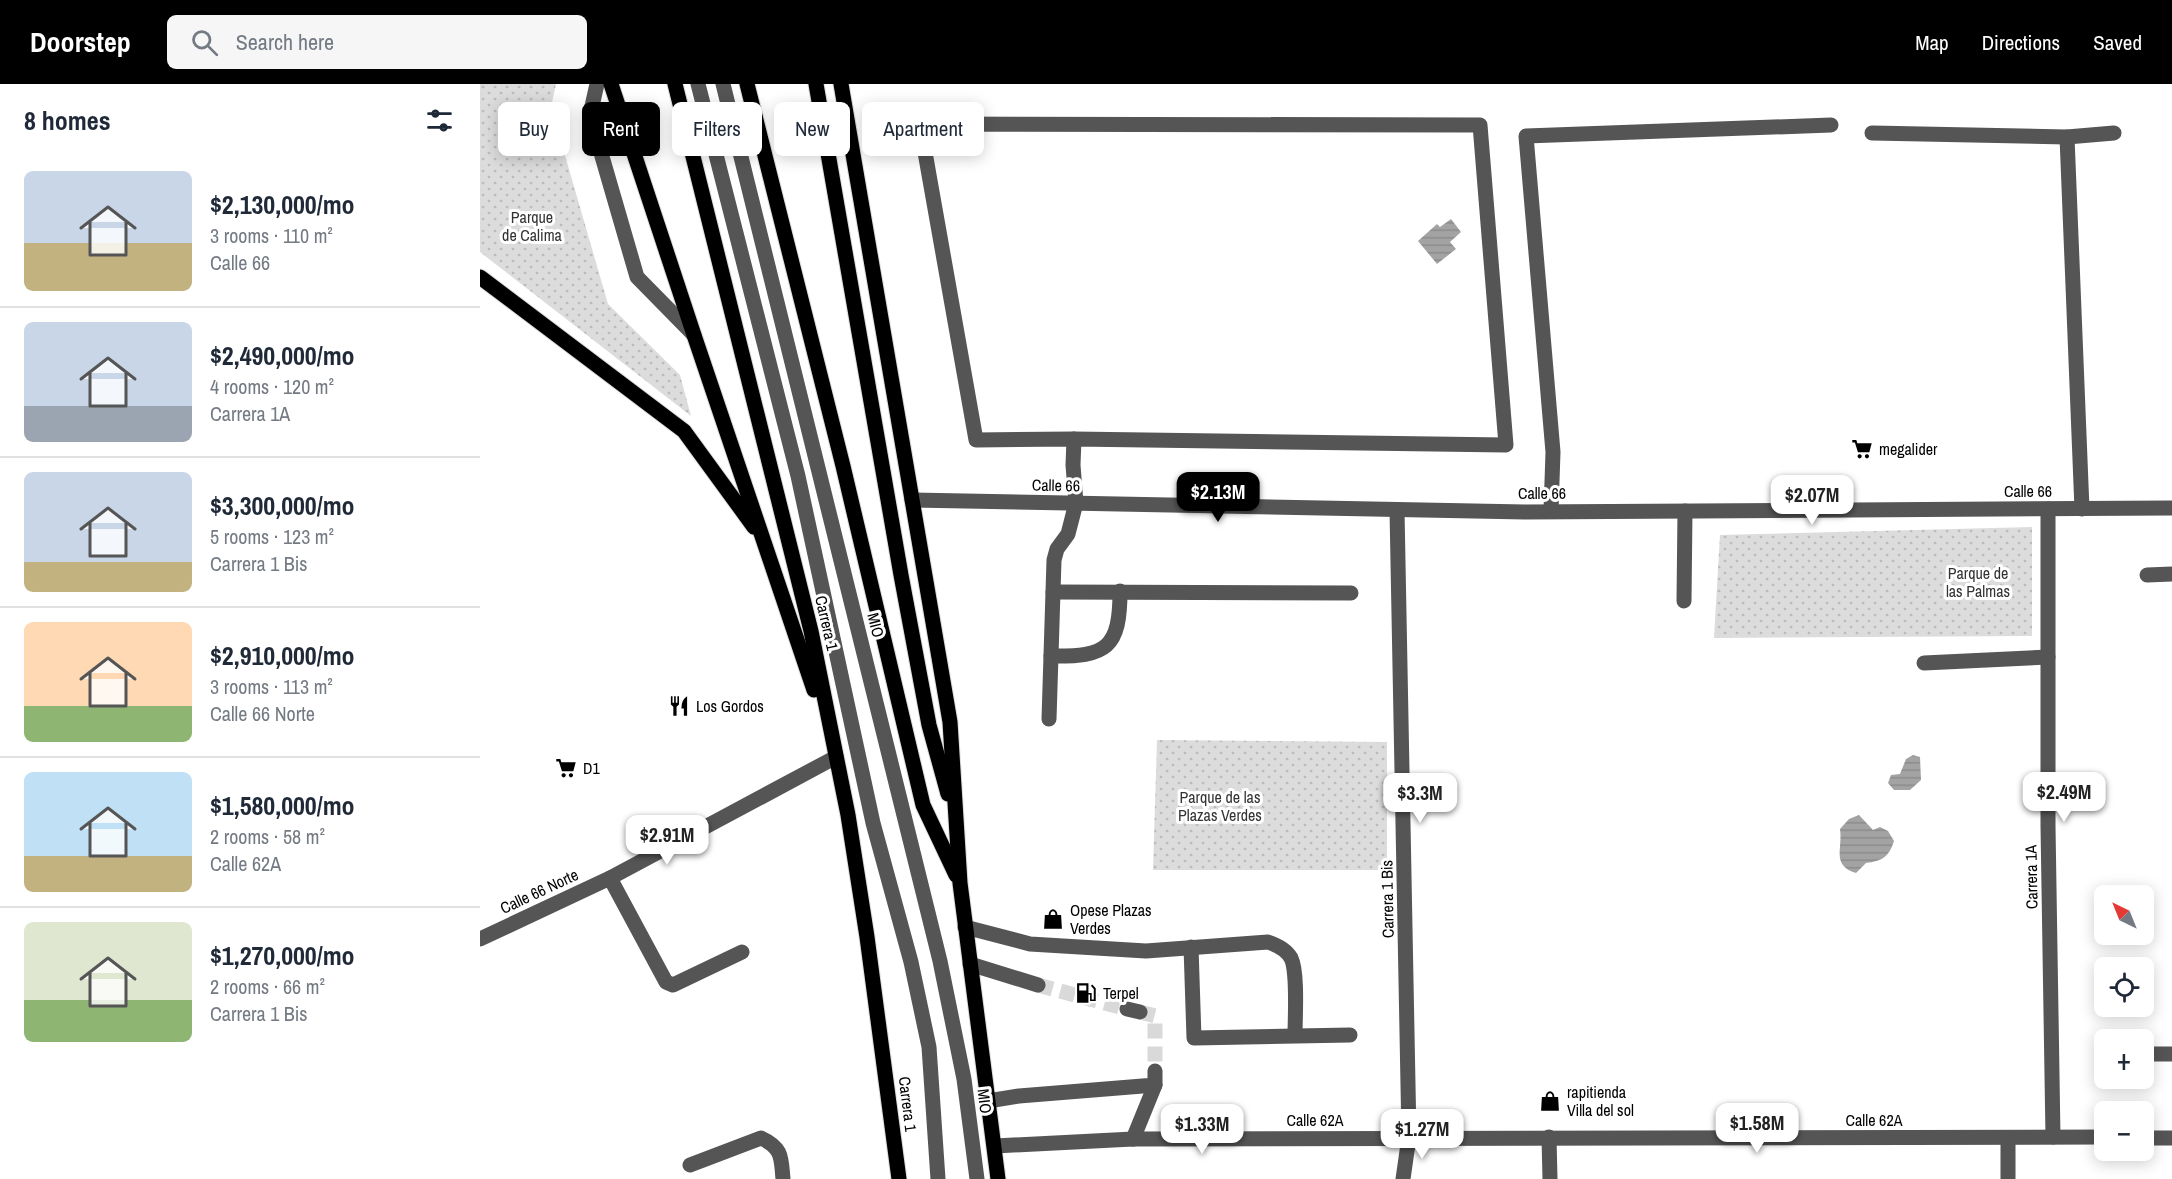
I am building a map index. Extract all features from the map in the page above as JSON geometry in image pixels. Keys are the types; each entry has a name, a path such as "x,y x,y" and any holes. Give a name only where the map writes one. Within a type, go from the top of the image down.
{"main road":[{"path":"611,84 835,751"},
{"name":"Carrera 1","path":"675,84 772,482 811,631 848,815 866,926 899,1179"},
{"path":"747,84 843,466 923,805 960,883"},
{"path":"816,84 927,714 956,823"},
{"path":"841,84 950,722 960,883 998,1179"},
{"path":"480,277 684,431 763,539"}],"street":[{"path":"597,84 590,115 637,277 694,335"},
{"path":"698,84 798,476 873,823 911,962 929,1047 938,1179"},
{"name":"MIO","path":"723,84 940,961 964,1079 977,1179"},
{"path":"920,124 1479,125 1506,445 1074,439 976,440 920,124"},
{"path":"1551,511 1553,452 1526,136 1831,125"},
{"path":"1872,133 2067,136 2114,133"},
{"path":"2067,136 2082,509"},
{"path":"1049,719 1054,560 1057,549 1068,534 1076,503 1073,465 1074,439"},
{"name":"Calle 66","path":"912,500 1551,511 2172,508"},
{"name":"Carrera 1A","path":"2048,509 2048,826 2054,1137"},
{"name":"Carrera 1 Bis","path":"1398,510 1409,1137 1403,1179"},
{"path":"1684,601 1685,511"},
{"path":"2147,575 2172,574"},
{"path":"1051,656 1083,656 1104,647 1115,634 1120,619 1120,591"},
{"path":"1053,592 1351,593"},
{"path":"1924,663 2048,657"},
{"name":"Calle 66 Norte","path":"480,939 610,878 835,751"},
{"path":"610,878 666,982 673,985 742,952"},
{"path":"965,927 1030,944 1146,951 1268,942 1280,946 1291,958 1294,972 1295,1035"},
{"path":"1191,947 1194,1038 1350,1035"},
{"path":"970,964 1038,985"},
{"path":"2154,1054 2172,1053"},
{"path":"988,1101 1155,1078 1133,1139"},
{"path":"1549,1137 1550,1179"},
{"name":"Calle 62A","path":"995,1146 1133,1139 2094,1137"},
{"path":"2154,1137 2172,1138"},
{"path":"690,1165 761,1138 772,1143 780,1151 783,1179"},
{"path":"2008,1138 2008,1179"}],"green space":[{"name":"Parque de Calima","path":"480,84 556,84 552,102 498,102 498,156 565,156 608,304 680,375 691,416 480,252"},
{"name":"Parque de las Palmas","path":"2032,527 2032,636 1714,638 1720,535"},
{"name":"Parque de las Plazas Verdes","path":"1157,740 1387,742 1387,870 1153,870"}],"shaded area":[{"path":"1451,219 1461,232 1450,242 1456,249 1437,264 1418,241 1437,224 1440,227"},
{"path":"1913,755 1920,757 1921,780 1910,790 1894,790 1888,783 1891,775 1900,774 1906,759"},
{"path":"1859,815 1873,830 1880,827 1888,831 1894,841 1890,851 1884,857 1866,863 1856,873 1843,866 1841,861 1840,829 1849,819"}],"tunnel":[{"path":"1038,985 1127,1009"},
{"path":"1140,1012 1155,1016 1155,1071"}],"place":[{"name":"megalider","path":"1862,449"},
{"name":"Los Gordos","path":"679,706"},
{"name":"D1","path":"566,768"},
{"name":"Opese Plazas Verdes","path":"1053,919"},
{"name":"Terpel","path":"1086,993"},
{"name":"rapitienda Villa del sol","path":"1550,1101"}]}
